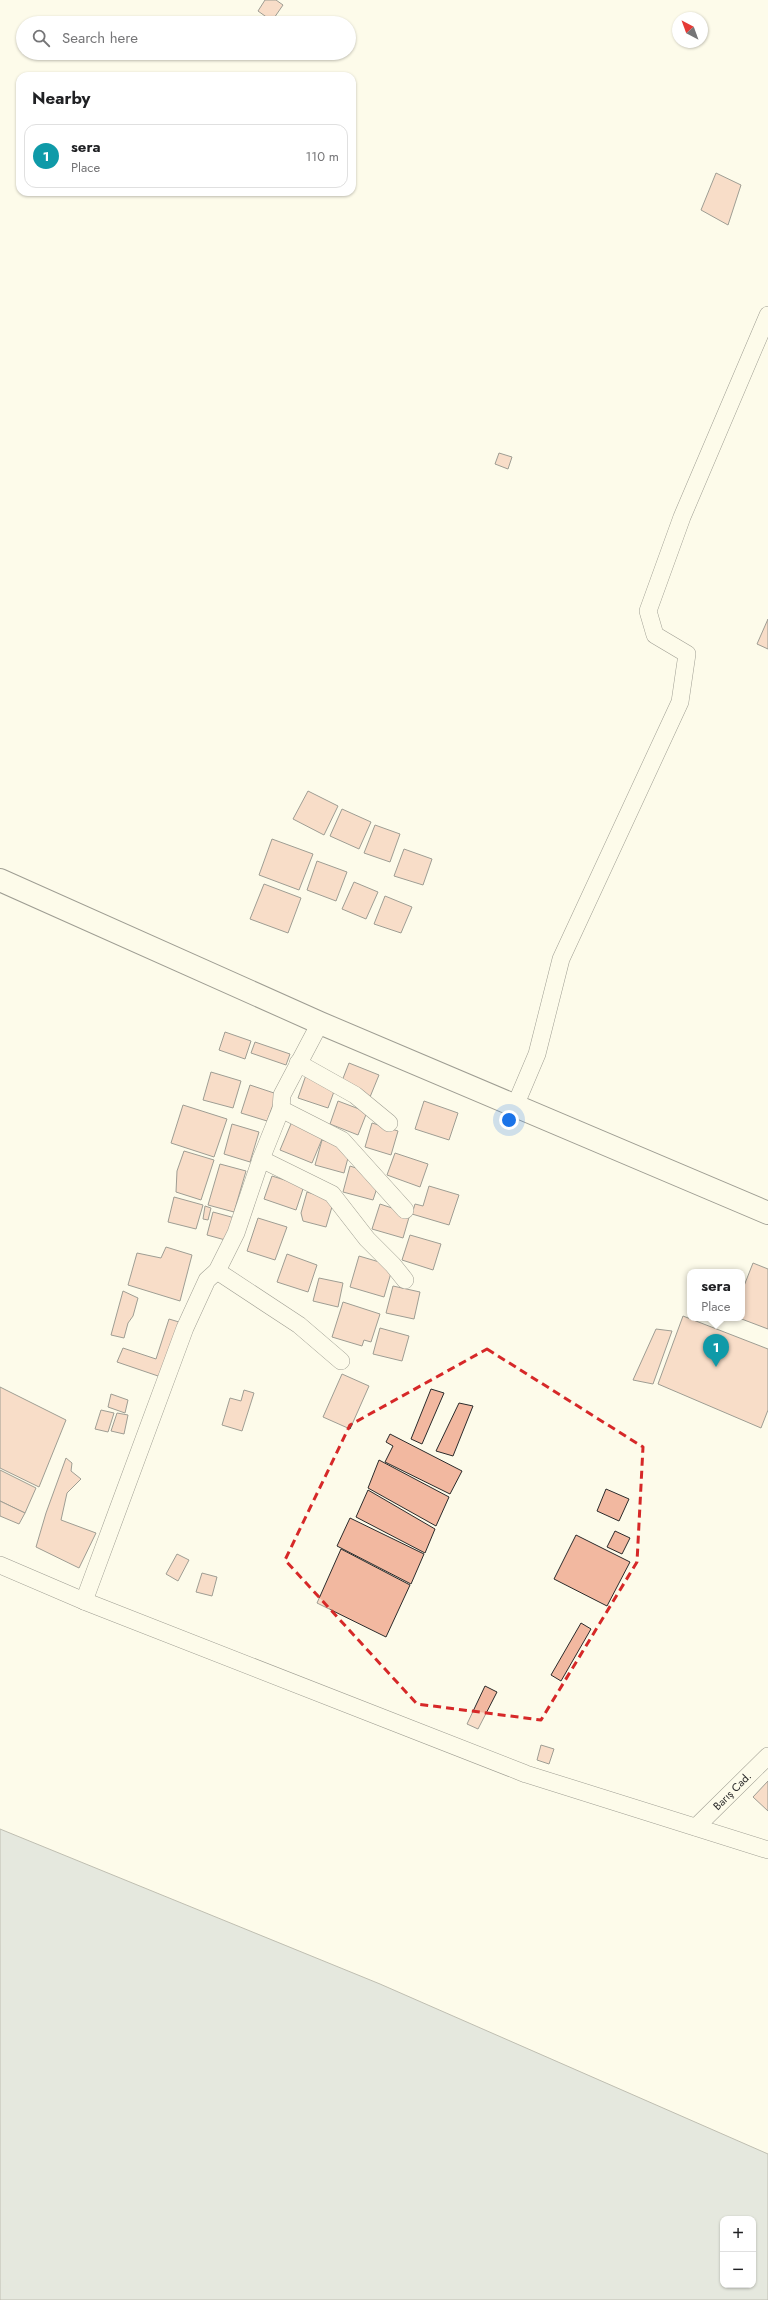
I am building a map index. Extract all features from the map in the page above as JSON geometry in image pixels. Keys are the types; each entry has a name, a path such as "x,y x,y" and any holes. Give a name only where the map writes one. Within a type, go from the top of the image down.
{"main road":[{"path":"0,880 320,1023 768,1214"}],"street":[{"path":"515,1106 537,1054 561,960 680,702 687,654 655,634 648,611 682,517 768,316"},
{"path":"84,1601 185,1328 207,1280 217,1272 236,1233 261,1159 281,1109 282,1095 320,1023"},
{"path":"298,1063 355,1095 389,1123"},
{"path":"281,1109 342,1140 405,1210"},
{"path":"261,1159 332,1194 367,1239 394,1265 405,1280"},
{"path":"217,1272 300,1325 341,1361"},
{"path":"0,1564 84,1601 526,1774 768,1850"},
{"name":"Barış Cad.","path":"696,1827 768,1756"}],"highlighted area":[{"path":"487,1349 643,1447 637,1562 541,1720 417,1704 285,1560 350,1425"}],"shaded area":[{"path":"0,1829 380,1984 768,2154 768,2300 0,2300"}],"building":[{"path":"265,0 276,0 283,5 275,16 265,16 258,11"},
{"path":"716,173 741,185 728,225 701,210"},
{"path":"499,453 512,457 508,469 495,464"},
{"path":"768,619 768,649 757,644"},
{"path":"308,791 338,806 324,835 293,819"},
{"path":"342,809 371,822 359,849 330,836"},
{"path":"375,825 400,834 390,862 364,853"},
{"path":"272,839 313,854 299,890 259,875"},
{"path":"404,849 432,859 423,885 394,876"},
{"path":"317,861 347,872 336,901 307,890"},
{"path":"354,882 378,892 366,919 342,909"},
{"path":"264,884 301,898 288,933 250,919"},
{"path":"385,896 412,907 401,933 374,924"},
{"path":"225,1032 251,1041 245,1059 219,1050"},
{"path":"255,1042 290,1054 286,1065 251,1053"},
{"path":"349,1063 379,1075 370,1097 340,1086"},
{"path":"211,1072 241,1081 233,1108 203,1100"},
{"path":"306,1075 336,1086 328,1108 298,1098"},
{"path":"250,1085 277,1094 267,1121 241,1113"},
{"path":"338,1101 367,1112 358,1135 330,1124"},
{"path":"424,1101 458,1113 449,1140 415,1129"},
{"path":"183,1105 227,1119 214,1157 171,1143"},
{"path":"293,1119 325,1132 312,1163 280,1150"},
{"path":"372,1123 398,1131 391,1155 365,1147"},
{"path":"232,1124 259,1132 250,1162 224,1154"},
{"path":"322,1140 341,1145 349,1154 344,1173 315,1165"},
{"path":"184,1151 214,1160 201,1200 176,1192 177,1171"},
{"path":"395,1153 428,1164 420,1187 387,1175"},
{"path":"220,1164 246,1171 234,1212 208,1205"},
{"path":"350,1166 365,1171 378,1185 373,1200 343,1192"},
{"path":"272,1176 304,1186 296,1210 264,1199"},
{"path":"429,1186 459,1195 449,1225 412,1214 415,1204 423,1206"},
{"path":"307,1192 334,1200 326,1227 303,1221 301,1213"},
{"path":"174,1197 203,1205 196,1229 168,1222"},
{"path":"380,1204 410,1214 403,1238 372,1229"},
{"path":"205,1206 211,1208 208,1220 203,1219"},
{"path":"213,1212 235,1218 229,1241 207,1235"},
{"path":"258,1218 287,1227 275,1260 247,1251"},
{"path":"410,1235 441,1244 433,1270 402,1260"},
{"path":"166,1247 192,1255 180,1301 128,1285 137,1253 161,1258"},
{"path":"287,1254 317,1265 308,1292 277,1282"},
{"path":"359,1256 393,1266 384,1297 350,1287"},
{"path":"753,1263 768,1269 768,1329 745,1320 745,1283"},
{"path":"319,1278 343,1283 338,1307 313,1301"},
{"path":"393,1286 420,1292 414,1319 386,1313"},
{"path":"123,1291 138,1298 133,1316 128,1323 124,1338 111,1335"},
{"path":"343,1302 380,1314 371,1342 364,1340 362,1346 332,1337"},
{"path":"683,1316 687,1318 687,1321 696,1321 768,1349 768,1410 761,1428 658,1384"},
{"path":"169,1319 179,1322 161,1377 117,1362 123,1348 156,1359"},
{"path":"380,1328 409,1336 402,1361 373,1354"},
{"path":"656,1329 672,1331 653,1384 633,1380"},
{"path":"342,1374 369,1386 350,1429 323,1417"},
{"path":"0,1387 66,1420 39,1487 0,1468"},
{"path":"431,1389 444,1393 422,1444 411,1439"},
{"path":"244,1390 254,1393 242,1431 222,1425 230,1398 241,1401"},
{"path":"111,1394 128,1400 125,1413 108,1407"},
{"path":"459,1403 473,1406 453,1456 436,1451"},
{"path":"101,1410 114,1413 108,1432 95,1429"},
{"path":"117,1413 128,1415 124,1434 111,1431"},
{"path":"390,1434 462,1471 450,1494 385,1462 393,1446 386,1442"},
{"path":"66,1458 72,1463 71,1471 81,1479 67,1493 61,1520 96,1533 79,1568 36,1547 46,1513"},
{"path":"379,1460 449,1497 436,1526 368,1488"},
{"path":"0,1470 36,1488 25,1513 0,1501"},
{"path":"606,1489 629,1499 619,1521 597,1511"},
{"path":"368,1490 435,1529 425,1553 356,1517"},
{"path":"0,1501 25,1513 19,1524 0,1516"},
{"path":"350,1518 424,1554 411,1584 337,1546"},
{"path":"615,1531 630,1538 622,1554 607,1547"},
{"path":"576,1535 630,1562 607,1606 554,1579"},
{"path":"341,1549 410,1585 386,1637 317,1603"},
{"path":"177,1554 189,1560 178,1581 166,1574"},
{"path":"202,1573 217,1577 212,1596 196,1592"},
{"path":"581,1623 591,1629 561,1681 551,1675"},
{"path":"485,1686 497,1692 478,1729 467,1724"},
{"path":"541,1745 554,1749 549,1764 537,1760"},
{"path":"768,1781 768,1811 753,1797"}],"place":[{"name":"sera","path":"716,1367"}]}
